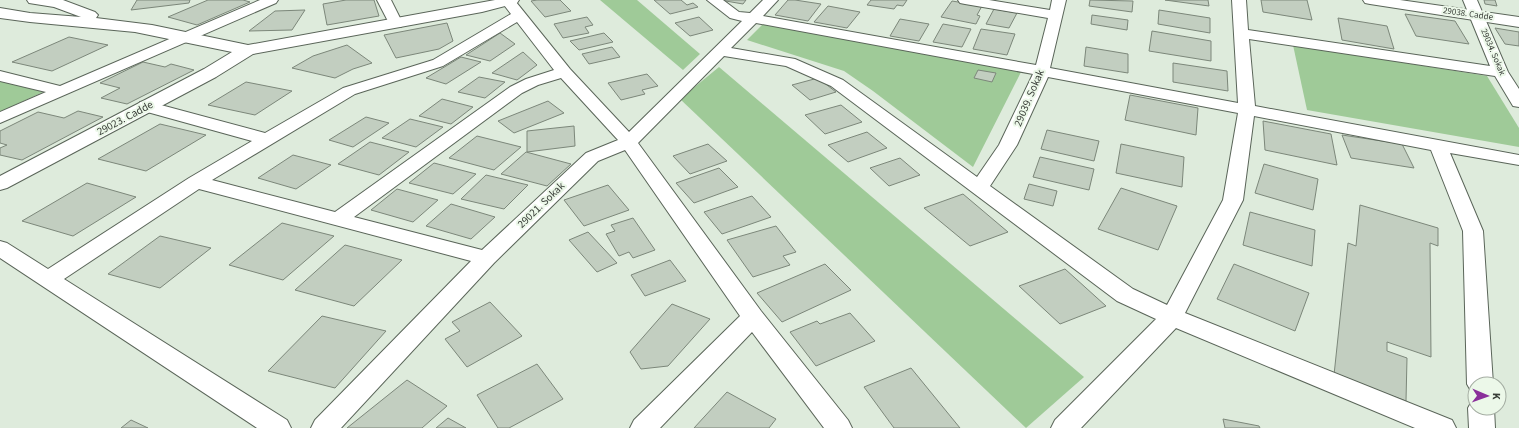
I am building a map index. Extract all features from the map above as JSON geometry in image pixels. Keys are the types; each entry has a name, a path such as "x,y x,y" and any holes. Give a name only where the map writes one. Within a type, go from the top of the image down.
{"street":[{"path":"0,9 27,0"},
{"path":"34,0 62,2 119,25"},
{"path":"0,118 271,0"},
{"path":"384,0 396,24"},
{"path":"714,0 735,15 1519,160"},
{"name":"29021. Sokak","path":"324,428 486,258 592,157 629,142 771,0"},
{"path":"965,0 1057,7"},
{"path":"1064,428 1172,317 1233,200 1247,109 1239,0"},
{"name":"29038. Cadde","path":"1370,0 1519,22"},
{"name":"29034. Sokak","path":"1470,0 1478,16 1500,72 1519,102"},
{"path":"0,23 62,2"},
{"path":"0,14 17,17 119,25 185,37 215,45 248,50 513,5"},
{"path":"513,5 564,72 629,142 753,317 839,428"},
{"path":"47,280 196,182 349,91 438,63 513,5"},
{"name":"29039. Sokak","path":"979,188 1008,145 1040,79 1057,7"},
{"path":"1241,33 1500,72"},
{"name":"29023. Cadde","path":"2,181 210,73 248,50"},
{"path":"721,51 790,62 838,83 1125,295 1172,317 1443,428"},
{"path":"337,220 516,90 532,82 564,72"},
{"path":"0,76 62,91"},
{"path":"146,106 268,140"},
{"path":"1438,146 1472,231 1480,376"},
{"path":"196,182 486,258"},
{"path":"0,248 47,280 278,428"},
{"path":"643,428 753,317"},
{"path":"1481,416 1482,428"}],"green space":[{"path":"600,0 637,0 700,54 683,70"},
{"path":"765,22 1021,72 973,167 873,91 844,71 747,40"},
{"path":"1293,45 1487,76 1519,128 1519,147 1307,110"},
{"path":"719,67 1084,377 1026,428 680,99"},
{"path":"0,81 43,92 0,112"}],"building":[{"path":"137,0 190,0 189,3 131,10"},
{"path":"208,0 243,0 250,2 197,25 168,17"},
{"path":"346,0 374,0 379,16 327,25 323,4"},
{"path":"560,0 571,11 545,17 531,1"},
{"path":"654,0 681,0 687,5 693,3 698,7 670,14"},
{"path":"720,0 746,0 743,4"},
{"path":"788,0 821,4 808,21 775,15"},
{"path":"871,0 907,0 903,6 897,5 894,9 867,5"},
{"path":"1090,0 1133,1 1132,12 1089,6"},
{"path":"1165,0 1208,0 1209,6"},
{"path":"1261,0 1307,0 1312,20 1263,12"},
{"path":"1484,0 1495,0 1497,6 1485,4"},
{"path":"952,1 982,6 977,15 980,16 976,24 941,17"},
{"path":"828,6 860,12 847,28 814,22"},
{"path":"994,9 1017,13 1009,28 986,24"},
{"path":"305,10 292,30 249,31 275,11"},
{"path":"1159,10 1210,18 1210,33 1158,24"},
{"path":"1405,14 1455,21 1469,44 1416,36"},
{"path":"1092,15 1128,20 1127,30 1091,24"},
{"path":"587,17 593,25 585,27 589,33 563,38 554,24"},
{"path":"699,17 713,30 690,36 675,23"},
{"path":"1338,18 1387,26 1394,49 1342,40"},
{"path":"900,19 929,24 919,41 890,36"},
{"path":"447,23 453,41 439,49 396,58 384,35"},
{"path":"943,24 971,29 962,47 933,42"},
{"path":"1495,28 1519,32 1519,46 1505,44"},
{"path":"981,29 1015,34 1007,55 973,49"},
{"path":"1152,31 1211,41 1211,61 1149,51"},
{"path":"500,33 515,44 490,61 466,55"},
{"path":"604,33 613,42 579,50 570,41"},
{"path":"69,37 108,45 52,71 12,62"},
{"path":"347,45 372,63 353,69 335,78 292,68 313,56"},
{"path":"612,47 620,57 589,64 582,54"},
{"path":"1086,47 1128,54 1128,73 1084,66"},
{"path":"523,52 537,65 517,80 492,73"},
{"path":"461,57 481,62 446,84 426,78"},
{"path":"143,62 165,67 171,64 194,70 127,104 101,98 120,88 100,83"},
{"path":"1173,63 1227,71 1228,91 1173,82"},
{"path":"978,70 996,73 992,82 974,78"},
{"path":"647,74 658,86 642,90 645,94 621,100 608,83"},
{"path":"479,77 505,82 485,98 458,92"},
{"path":"818,78 836,92 810,100 792,85"},
{"path":"246,82 292,91 255,115 208,105"},
{"path":"1130,95 1198,108 1196,135 1125,120"},
{"path":"442,99 473,107 451,124 419,116"},
{"path":"548,101 564,113 514,133 498,121"},
{"path":"841,105 862,122 825,134 805,115"},
{"path":"78,111 103,117 22,160 0,155 0,148 7,145 0,143 0,131 38,112 64,118"},
{"path":"366,117 389,123 353,147 329,140"},
{"path":"410,119 443,127 416,147 382,138"},
{"path":"1263,121 1331,134 1337,165 1265,150"},
{"path":"160,124 206,135 146,171 98,159"},
{"path":"574,126 575,146 527,152 527,131"},
{"path":"1047,130 1099,141 1094,161 1041,149"},
{"path":"867,132 887,148 848,162 828,145"},
{"path":"1342,135 1402,144 1414,168 1351,158"},
{"path":"477,136 521,147 494,170 449,158"},
{"path":"370,142 409,152 379,175 338,164"},
{"path":"708,144 727,161 690,174 673,156"},
{"path":"1121,144 1184,157 1182,187 1116,173"},
{"path":"526,152 571,164 547,186 501,174"},
{"path":"293,155 331,165 296,189 258,178"},
{"path":"1040,157 1094,169 1089,190 1033,177"},
{"path":"900,158 920,175 889,186 870,168"},
{"path":"434,163 476,174 453,194 409,183"},
{"path":"1264,164 1318,179 1313,210 1255,193"},
{"path":"719,168 738,187 694,203 676,183"},
{"path":"486,175 528,185 504,209 461,199"},
{"path":"87,183 136,197 73,236 22,221"},
{"path":"1029,184 1057,191 1053,206 1024,199"},
{"path":"608,185 629,210 584,226 564,200"},
{"path":"1121,188 1177,206 1158,250 1098,229"},
{"path":"397,189 438,200 413,222 371,210"},
{"path":"963,194 1008,232 970,246 924,208"},
{"path":"752,196 771,217 722,234 704,212"},
{"path":"451,204 495,217 471,239 426,226"},
{"path":"1360,205 1438,228 1438,246 1430,243 1431,357 1387,342 1387,351 1407,358 1406,401 1334,375 1348,243 1356,246"},
{"path":"1250,212 1315,230 1312,266 1243,245"},
{"path":"633,218 655,250 633,258 629,252 619,256 606,234 615,231 611,225"},
{"path":"282,223 334,236 283,280 229,265"},
{"path":"776,226 796,252 783,256 790,265 753,277 727,240"},
{"path":"588,232 617,263 597,272 569,240"},
{"path":"160,236 211,248 160,288 108,274"},
{"path":"345,245 402,260 354,306 295,290"},
{"path":"670,260 686,281 645,296 631,275"},
{"path":"825,264 851,290 782,322 757,293"},
{"path":"1234,264 1309,293 1295,331 1217,299"},
{"path":"1065,269 1106,306 1060,324 1019,286"},
{"path":"490,302 522,336 467,367 445,339 460,331 452,322"},
{"path":"672,304 710,319 668,366 641,369 630,352"},
{"path":"850,313 875,341 816,366 790,332 817,321 820,324"},
{"path":"322,316 386,331 335,388 268,371"},
{"path":"537,364 563,399 509,428 498,428 477,395"},
{"path":"911,368 960,428 894,428 864,387"},
{"path":"407,380 447,406 422,428 347,428"},
{"path":"727,392 776,419 769,428 694,428"},
{"path":"448,418 466,428 436,428"},
{"path":"1223,419 1259,426 1260,428 1225,428"},
{"path":"131,420 148,428 121,428"}]}
